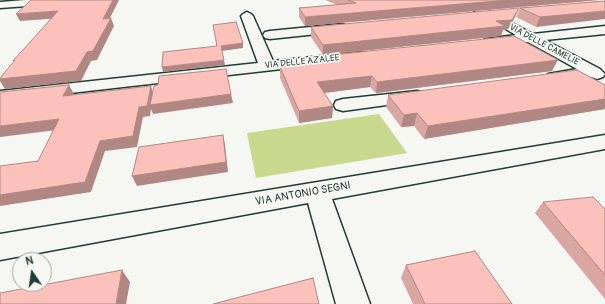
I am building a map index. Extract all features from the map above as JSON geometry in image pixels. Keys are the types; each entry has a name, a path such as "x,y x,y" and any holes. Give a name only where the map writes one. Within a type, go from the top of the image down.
{"street":[{"path":"0,5 70,0"},
{"path":"461,0 466,0"},
{"name":"VIA DELLE CAMELIE","path":"461,0 600,75"},
{"path":"464,17 511,13"},
{"path":"247,16 267,66"},
{"path":"270,35 355,27"},
{"path":"476,44 605,30"},
{"name":"VIA DELLE AZALEE","path":"0,96 376,54"},
{"path":"539,79 600,75"},
{"path":"343,105 429,94"},
{"name":"VIA ANTONIO SEGNI","path":"0,246 605,142"},
{"path":"317,192 353,304"}],"green space":[{"path":"379,114 407,153 256,178 247,133"}],"building":[{"path":"31,0 113,0 103,19 111,18 93,51 87,52 76,71 0,79 15,60 13,61 58,11 16,14"},
{"path":"348,0 509,0 305,17 299,8 356,3"},
{"path":"605,1 605,11 540,17 520,8"},
{"path":"519,8 512,20 496,21 505,26 323,45 311,27"},
{"path":"236,22 243,43 221,46 224,60 162,67 163,52 217,46 213,25"},
{"path":"514,36 558,60 377,82 372,76 317,82 333,106 299,111 280,67 334,61 330,55"},
{"path":"226,69 231,94 150,105 154,86 158,85 159,76"},
{"path":"577,70 605,85 605,99 428,126 417,113 404,115 388,95"},
{"path":"69,85 63,96 151,86 147,106 139,107 133,136 100,141 85,182 0,195 0,166 38,161 59,119 0,126 0,92"},
{"path":"223,135 226,162 132,176 139,147"},
{"path":"593,197 605,209 605,275 543,202"},
{"path":"475,251 512,304 425,304 406,265"},
{"path":"122,270 116,304 0,304 0,293 12,291 12,292 52,292 52,283"},
{"path":"313,278 319,304 213,304"}]}
